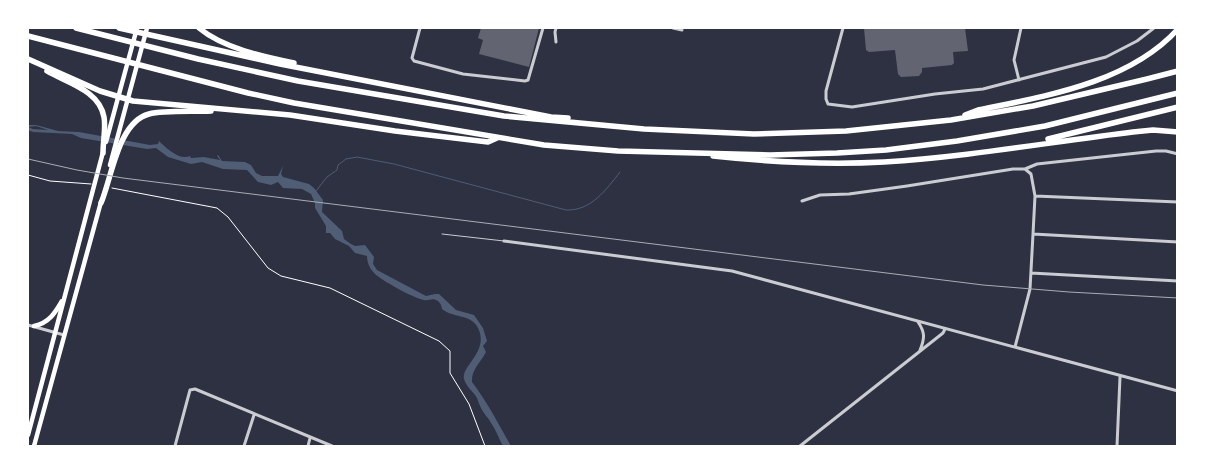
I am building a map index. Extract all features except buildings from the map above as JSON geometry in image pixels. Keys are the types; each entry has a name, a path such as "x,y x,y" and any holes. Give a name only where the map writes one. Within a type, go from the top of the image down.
{"highway":[{"path":"76,28 198,59 298,81 365,94 504,116 644,129 754,134 846,131 951,120 1033,106 1147,80 1178,70"},
{"path":"119,28 352,79 551,116 633,125 644,129"},
{"path":"199,28 218,40 235,47 352,79"},
{"path":"951,120 978,110 1070,89 1123,70 1156,51 1178,29"},
{"path":"28,36 248,93 294,103 544,145 618,151 770,155 837,154 886,150 965,140 1045,126 1178,93"},
{"path":"30,60 100,91 127,100 290,115 395,131 488,142 497,138"},
{"path":"30,60 55,76 89,93 98,103 104,119 103,153"},
{"path":"935,158 1045,140 1178,107"},
{"path":"100,203 122,139 130,126 140,118 151,113 233,110"},
{"path":"651,151 791,162 881,162 935,158 1133,132 1153,130 1178,132"}],"main road":[{"path":"28,435 137,28"},
{"path":"107,182 147,28"},
{"path":"34,446 100,203"},
{"path":"34,326 42,325 51,318 65,295"}],"street":[{"path":"420,28 412,58 414,61 464,74 525,81 528,80 542,28"},
{"path":"556,28 556,42"},
{"path":"673,28 682,30"},
{"path":"843,28 826,91 826,99 828,104 852,106 984,89 1019,80 1106,57 1137,41 1154,28"},
{"path":"1019,80 1014,60 1021,28"},
{"path":"802,201 820,195 849,194 907,186 1013,169 1025,169 1037,164 1156,151 1178,154"},
{"path":"1015,347 1028,300 1031,273 1035,196 1031,174 1025,169"},
{"path":"1035,196 1178,202"},
{"path":"1033,234 1178,242"},
{"path":"504,241 732,271 1120,377 1178,391"},
{"path":"1031,273 1178,281"},
{"path":"918,322 923,328 924,334 924,341 920,350"},
{"path":"28,325 64,335"},
{"path":"800,446 943,333 945,329"},
{"path":"1117,446 1120,377"},
{"path":"175,446 190,390 195,389 332,446"},
{"path":"244,446 254,414"},
{"path":"308,446 310,438"}],"lane":[{"path":"442,234 504,241"}],"path":[{"path":"28,176 50,181 97,185"},
{"path":"107,182 217,208 228,217 268,268 281,276 330,288 439,341 450,351 450,373 469,404 485,446"}],"water":[{"path":"28,125 36,125 58,131 79,132 150,145 158,144 159,141 173,153 182,157 204,157 220,160 218,155 222,161 245,162 262,176 278,176 283,166 281,174 283,177 309,184 314,188 323,200 322,212 342,231 344,239 355,246 365,245 374,257 373,264 377,270 426,296 439,294 456,310 474,315 483,328 487,341 483,346 486,352 475,370 472,382 511,446 503,446 477,398 464,379 464,374 475,357 480,343 480,335 474,322 446,312 436,300 424,300 413,296 378,277 370,268 367,256 355,253 349,246 335,239 330,233 326,233 326,226 315,208 311,194 302,189 283,188 278,182 271,185 258,182 247,170 223,169 202,162 191,164 168,157 156,148 147,149 81,138 72,134 33,132 28,130 28,127","holes":["36,126 48,130 33,129 28,127"]}],"waterway":[{"path":"316,191 327,177 337,170 338,165 346,159 357,157 394,164 566,210 583,207 590,203 603,192 620,172"}],"railway":[{"path":"28,159 123,178 983,285 1178,298"}]}
